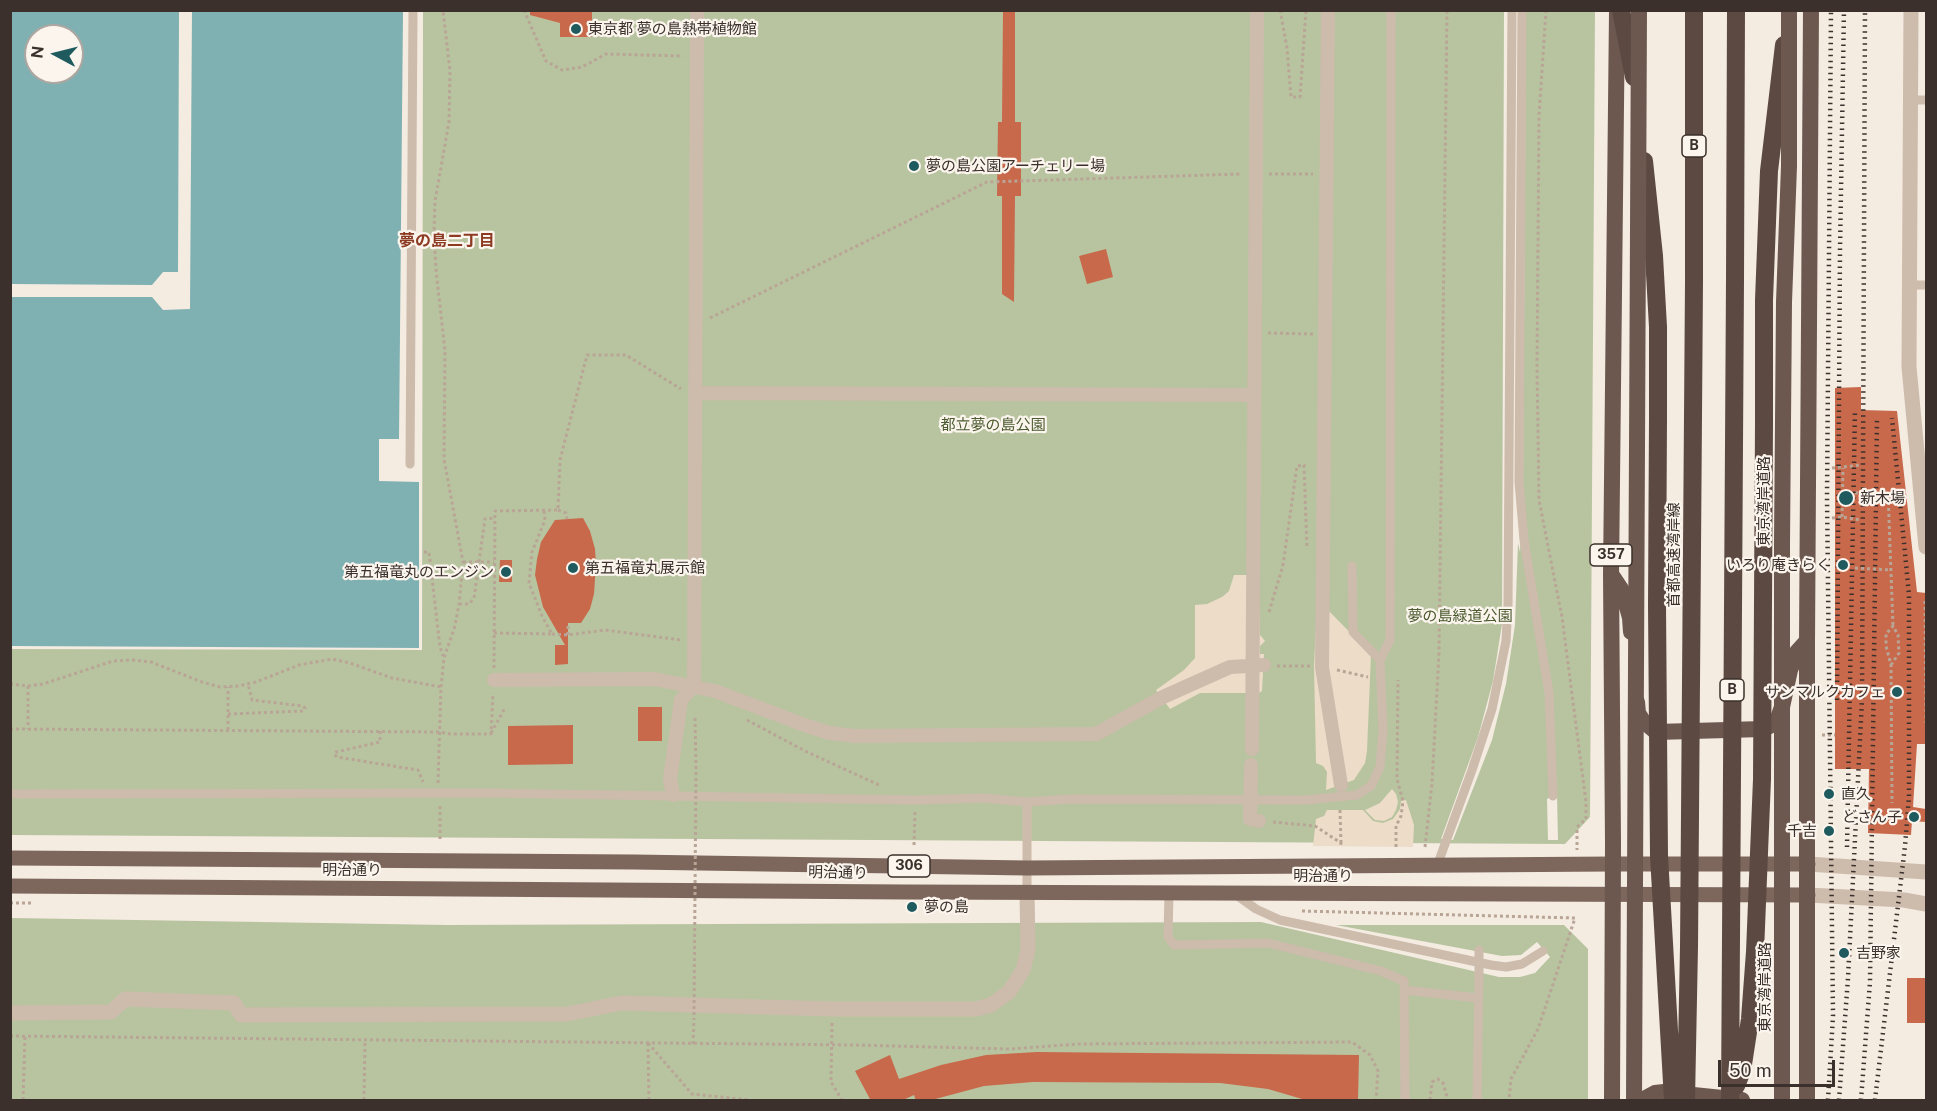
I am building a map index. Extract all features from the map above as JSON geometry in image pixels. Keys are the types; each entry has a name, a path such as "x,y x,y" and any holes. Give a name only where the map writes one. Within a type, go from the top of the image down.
{"highway":[{"name":"357","path":"1612,1101 1611,574 1617,10"},
{"path":"1622,10 1636,87 1654,256 1658,327 1659,856 1673,1101"},
{"name":"357","path":"1634,1101 1640,10"},
{"name":"首都高速湾岸線","path":"1686,1101 1694,282 1694,10"},
{"name":"B","path":"1731,1101 1736,10"},
{"path":"1731,1101 1742,1071 1750,1019 1755,952 1762,779 1764,300 1769,171 1788,10"},
{"name":"東京湾岸道路","path":"1782,1101 1782,530 1784,302 1790,166 1788,10"},
{"path":"1807,1101 1811,10"},
{"path":"1611,574 1623,592 1630,618 1638,713 1643,721 1656,732 1763,729 1772,725 1778,718 1782,707 1793,661 1797,652 1807,641"},
{"path":"1642,1101 1655,1093 1665,1092 1742,1101"}],"main road":[{"name":"明治通り","path":"10,858 610,861 1027,868 1808,864"},
{"name":"明治通り","path":"10,886 1235,894 1808,895"}],"street":[{"path":"673,795 670,779 681,700 694,686 697,10"},
{"path":"1252,749 1258,665 1253,625 1257,10"},
{"path":"1328,10 1326,334 1318,666 1341,785"},
{"path":"1911,10 1919,100 1910,285 1909,367 1922,463 1926,547"},
{"path":"695,396 1253,395"},
{"path":"494,680 654,679 715,691 807,726 855,736 1096,734 1163,697 1230,667 1258,665"},
{"path":"1251,765 1250,819 1259,820"},
{"path":"1808,864 1926,872"},
{"path":"10,1013 111,1012 125,999 234,1003 241,1015 567,1014 621,1003 832,1009 976,1009 991,1005 1009,992 1023,970 1028,950 1027,892"},
{"path":"1808,895 1904,900 1926,904"}],"lane":[{"path":"410,464 412,10"},
{"path":"10,794 487,793 673,795 716,798 916,800 984,798 1028,802 1069,799 1306,800 1358,795 1371,786 1380,767 1383,730 1380,660 1390,640 1391,10"},
{"path":"1437,866 1492,709 1506,641 1512,10"},
{"path":"1522,10 1519,482 1524,540 1549,693 1553,796"},
{"path":"1910,285 1926,285"},
{"path":"1353,566 1353,632 1380,660"},
{"path":"1027,892 1028,802"},
{"path":"1169,893 1168,937 1174,945 1268,943 1381,971 1404,981 1405,1101"},
{"path":"1235,894 1256,909 1280,920 1491,965 1506,967 1522,964 1543,951"},
{"path":"1477,1101 1479,950"},
{"path":"1404,990 1478,998"}],"path":[{"path":"380,731 380,742 334,754 337,757 418,770 424,785 438,783 444,658 455,626 463,562 444,459 445,351 434,233 435,201 449,123 450,71 443,10"},
{"path":"524,10 546,61 562,70 582,67 606,54 697,56"},
{"path":"1280,10 1287,48 1291,97 1300,97 1306,10"},
{"path":"1425,847 1432,783 1439,654 1447,10"},
{"path":"1546,10 1539,116 1537,367 1539,500 1563,617 1586,802 1586,819 1577,827 1577,854"},
{"path":"695,326 987,182 1327,174"},
{"path":"1254,333 1326,334"},
{"path":"558,510 560,460 587,355 626,355 695,396"},
{"path":"1253,625 1264,625 1283,565 1298,465 1304,465 1308,558"},
{"path":"1832,468 1862,465"},
{"path":"1842,517 1843,468"},
{"path":"1843,493 1888,493 1893,626 1898,635 1899,653 1891,665"},
{"path":"544,510 545,520 532,552 529,583 552,634"},
{"path":"490,734 494,680 495,511 558,510 566,513 567,519"},
{"path":"459,604 469,604 474,598 485,519 494,518"},
{"path":"1832,518 1861,520"},
{"path":"424,552 429,552 440,646 444,658"},
{"path":"463,562 494,562"},
{"path":"1855,568 1891,570"},
{"path":"1925,601 1926,723"},
{"path":"568,623 568,635"},
{"path":"1892,803 1891,665 1886,646 1886,634 1893,626"},
{"path":"494,633 568,635 605,630 674,640"},
{"path":"10,684 28,686 43,684 113,661 133,660 151,662 202,682 228,687 248,684 299,665 332,659 392,678 441,687"},
{"path":"1258,665 1318,666 1370,678"},
{"path":"1396,847 1396,826 1401,816 1403,801 1397,779 1398,680"},
{"path":"228,714 303,711 305,708 252,700 248,684"},
{"path":"28,686 28,729"},
{"path":"693,1044 696,769 694,686"},
{"path":"228,687 228,730"},
{"path":"490,734 505,708"},
{"path":"746,719 805,751 887,789"},
{"path":"10,729 380,731 490,734"},
{"path":"1821,735 1835,735"},
{"path":"914,845 916,800"},
{"path":"432,806 441,806 440,842"},
{"path":"1259,820 1315,826 1340,844 1340,810"},
{"path":"1509,1101 1511,1079 1538,1029 1575,918"},
{"path":"832,1009 831,1082 842,1101"},
{"path":"10,1036 1010,1049 1078,1044 1352,1042 1370,1055 1378,1071 1376,1101"},
{"path":"23,1101 25,1036"},
{"path":"364,1101 365,1040"},
{"path":"648,1043 649,1101"},
{"path":"648,1043 692,1094 750,1101"},
{"path":"1430,1101 1432,1082 1438,1079 1443,1083 1448,1101"}],"green space":[{"name":"都立夢の島公園","path":"423,11 1504,11 1502,624 1493,681 1478,737 1441,839 1453,840 1492,740 1506,684 1515,625 1523,478 1526,11 1595,11 1590,817 1565,844 11,835 11,649 422,650","holes":["1557,794 1558,840 1548,840 1547,799"]},
{"path":"11,918 447,925 1261,922 1499,977 1520,977 1535,973 1550,957 1537,942 1521,955 1502,956 1336,925 1564,925 1588,949 1588,1100 11,1100"}],"shaded area":[{"path":"1234,575 1260,575 1260,635 1265,641 1260,646 1260,654 1264,654 1262,691 1259,693 1200,693 1170,709 1156,690 1184,670 1195,658 1195,605 1207,604 1222,597 1229,591"},
{"path":"1328,610 1371,654 1365,763 1354,780 1326,790 1327,772 1323,766 1316,763 1314,666 1316,625"},
{"path":"1392,789 1398,802 1396,810 1392,817 1384,821 1375,820 1365,810 1380,803"},
{"path":"1406,800 1414,825 1413,847 1313,846 1316,819 1324,816 1327,810 1363,810 1373,821 1383,823 1393,819 1400,809 1401,801"}],"water":[{"path":"11,11 403,11 399,439 379,439 379,481 419,482 419,648 11,646"}],"pier":[{"path":"179,11 192,11 190,309 163,310 152,297 11,297 11,284 152,285 163,272 178,272"}],"building":[{"name":"東京都 夢の島熱帯植物館","path":"530,10 592,10 592,37 560,37 560,23 530,15"},
{"path":"1003,10 1015,10 1015,122 1021,122 1021,196 1015,196 1014,302 1002,294 1002,196 997,196 998,122 1002,122"},
{"path":"1106,249 1113,277 1087,284 1079,256"},
{"path":"1861,387 1861,410 1897,411 1917,592 1926,593 1926,744 1917,744 1913,807 1926,809 1926,822 1912,821 1911,835 1868,833 1869,769 1835,769 1835,388"},
{"path":"583,518 590,531 595,549 594,594 590,609 581,623 568,623 568,664 555,665 555,645 565,645 543,607 535,575 537,559 541,542 555,520"},
{"path":"500,560 512,560 512,582 499,582"},
{"path":"638,707 662,707 662,741 638,741"},
{"path":"573,725 573,764 508,765 508,726"},
{"path":"1907,978 1926,978 1926,1023 1907,1023"},
{"path":"1037,1052 1359,1055 1358,1101 1309,1101 1268,1089 1220,1083 1033,1082 984,1086 928,1101 916,1101 914,1095 901,1101 871,1101 855,1071 890,1055 899,1079 941,1065 986,1055"}],"railway":[{"path":"1828,1100 1833,1016 1827,497 1831,10"},
{"path":"1837,700 1844,10"},
{"path":"1839,1100 1848,978 1862,700 1865,10"},
{"path":"1847,847 1855,409"},
{"path":"1861,1100 1870,982 1877,417"},
{"path":"1875,1100 1909,796 1909,595 1892,418"}],"place":[{"name":"東京都 夢の島熱帯植物館","path":"576,29"},
{"name":"夢の島公園アーチェリー場","path":"914,166"},
{"name":"新木場","path":"1846,498"},
{"name":"いろり庵きらく","path":"1843,565"},
{"name":"第五福竜丸展示館","path":"573,568"},
{"name":"第五福竜丸のエンジン","path":"506,572"},
{"name":"サンマルクカフェ","path":"1897,692"},
{"name":"直久","path":"1829,794"},
{"name":"どさん子","path":"1914,817"},
{"name":"千吉","path":"1829,831"},
{"name":"夢の島","path":"912,907"},
{"name":"吉野家","path":"1844,953"}],"district":[{"name":"夢の島二丁目","path":"447,241"}],"park label":[{"name":"夢の島緑道公園","path":"1460,616"}]}
